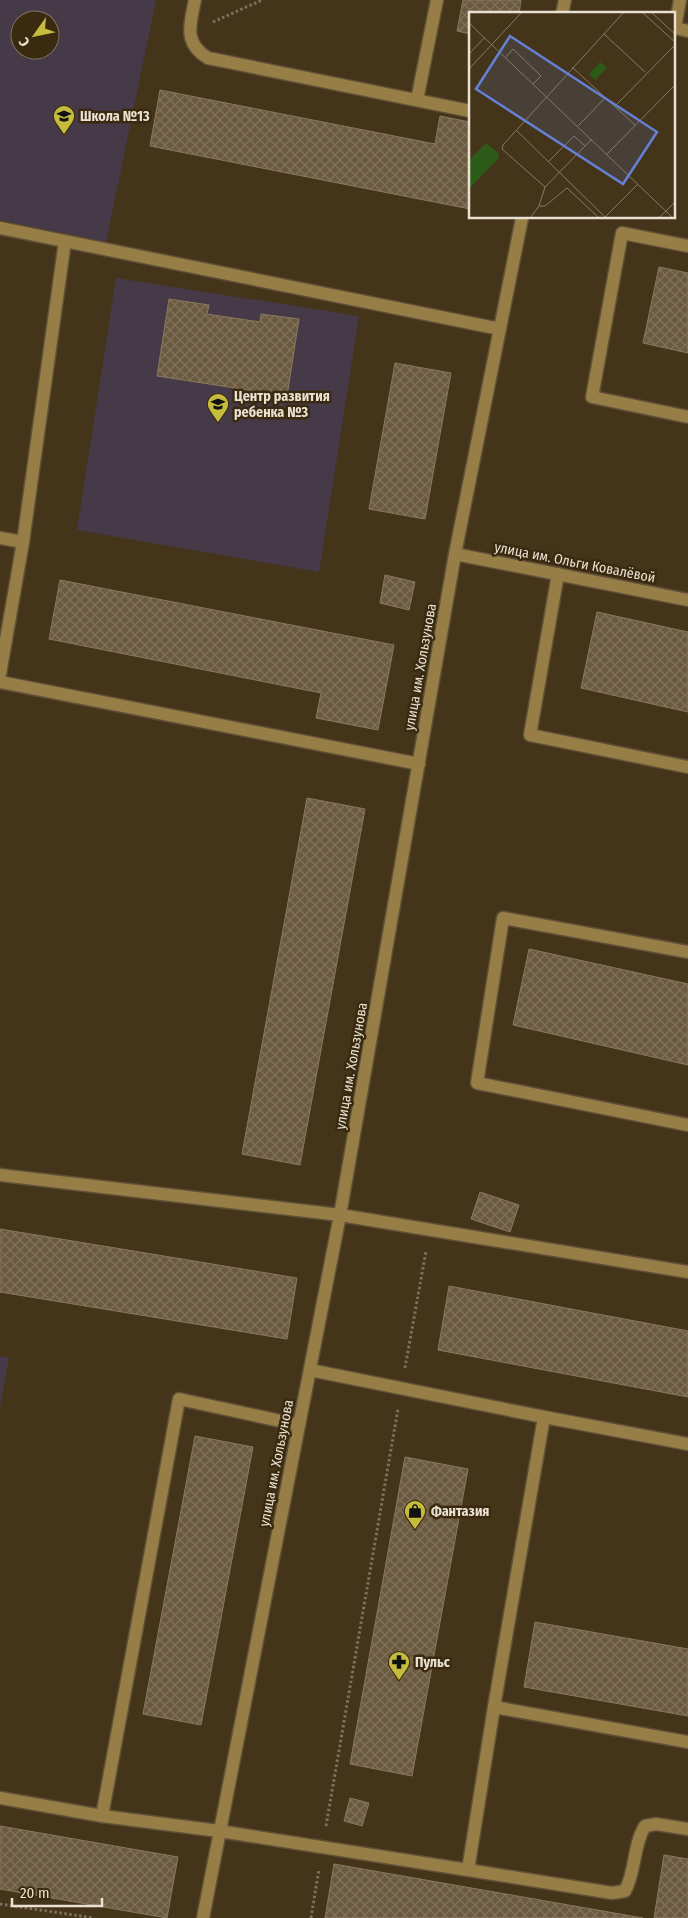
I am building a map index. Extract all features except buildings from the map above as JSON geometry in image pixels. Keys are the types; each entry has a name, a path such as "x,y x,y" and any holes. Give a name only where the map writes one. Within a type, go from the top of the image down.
{"street":[{"path":"195,0 190,32 195,47 208,58 469,111"},
{"path":"417,100 437,0"},
{"path":"676,22 680,0"},
{"name":"улица им. Хользунова","path":"204,1918 219,1831 340,1215 456,554 522,219"},
{"path":"0,228 500,329"},
{"path":"688,246 622,233 592,397 688,418"},
{"path":"0,674 24,542 65,241"},
{"path":"0,538 24,542"},
{"name":"улица им. Ольги Ковалёвой","path":"456,554 688,600"},
{"path":"558,574 530,735 688,767"},
{"path":"0,682 419,764"},
{"path":"688,952 503,918 476,1083 688,1125"},
{"path":"0,1175 340,1215 688,1272"},
{"path":"310,1370 688,1444"},
{"path":"102,1816 179,1400 299,1425"},
{"path":"468,1870 544,1417"},
{"path":"494,1707 688,1742"},
{"path":"0,1798 102,1816 219,1831 612,1893 625,1891 630,1882 640,1834 645,1826 656,1824 688,1829"}],"path":[{"path":"190,32 262,0"},
{"path":"311,1918 429,1230"},
{"path":"0,1904 94,1918"}],"shaded area":[{"name":"Школа №13","path":"0,0 156,0 106,242 0,220"},
{"name":"Центр развития ребенка №3","path":"116,278 359,316 319,572 77,530"},
{"path":"0,1356 9,1358 0,1407"}],"place":[{"name":"Школа №13","path":"64,135"},
{"name":"Центр развития ребенка №3","path":"218,423"},
{"name":"Фантазия","path":"415,1530"},
{"name":"Пульс","path":"399,1681"}]}
